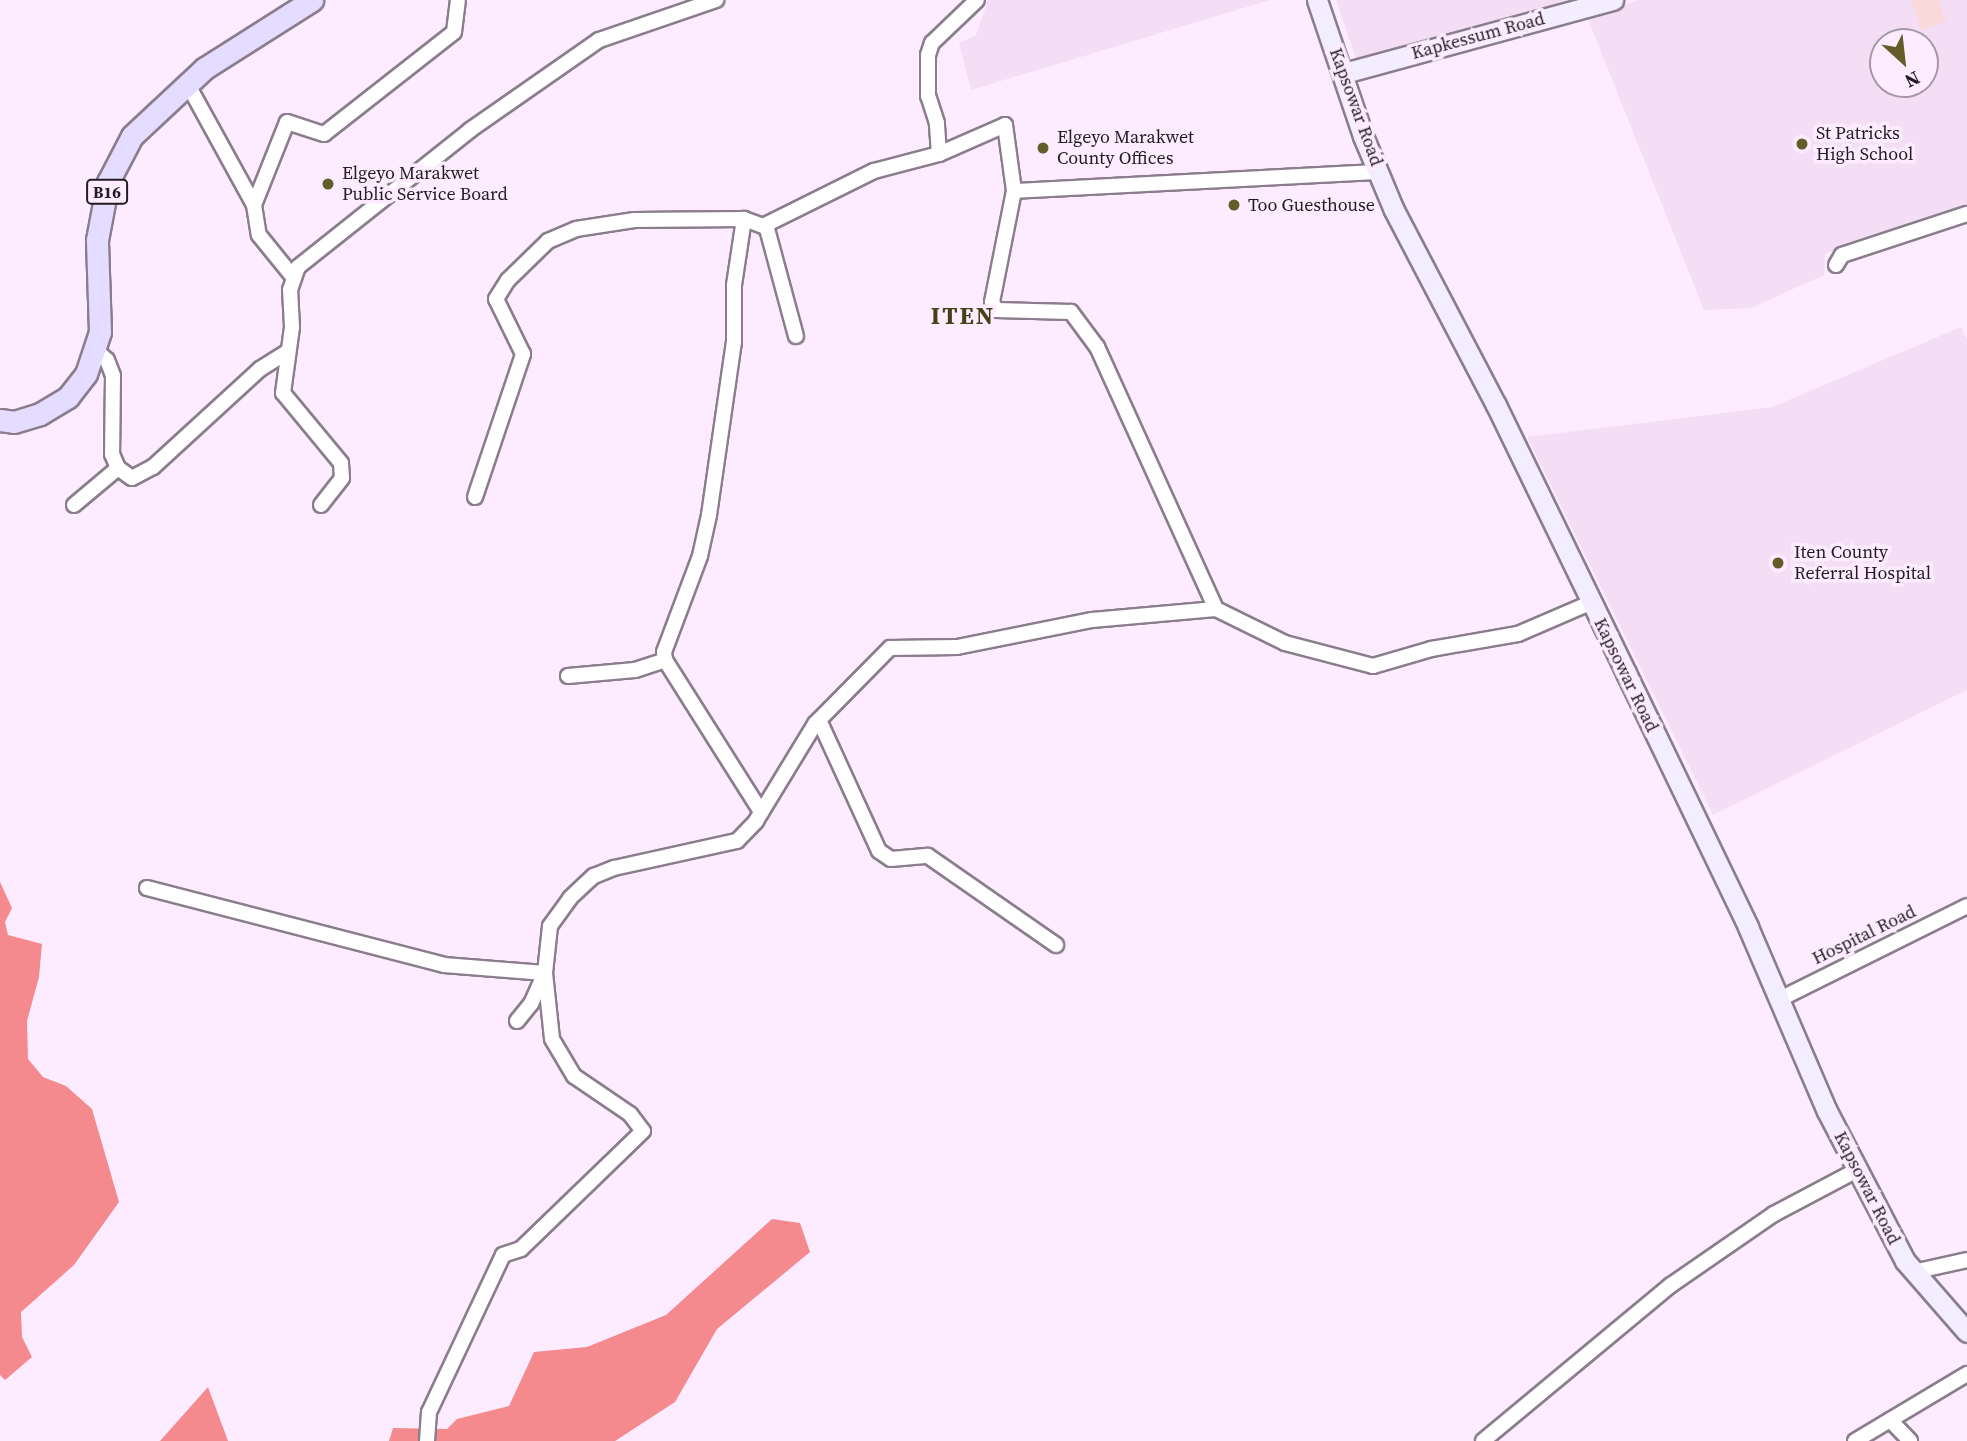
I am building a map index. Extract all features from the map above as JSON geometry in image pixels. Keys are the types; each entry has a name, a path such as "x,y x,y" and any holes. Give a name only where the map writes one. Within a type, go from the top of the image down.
{"main road":[{"name":"B16","path":"0,420 14,422 40,414 68,397 86,374 95,349 100,300 97,240 108,182 132,136 187,83 312,0"},
{"name":"Kapsowar Road","path":"1317,0 1379,172 1743,916 1778,1000 1857,1170 1913,1272 1967,1332"},
{"name":"Kapkessum Road","path":"1344,74 1613,0"}],"street":[{"path":"254,205 288,122 324,134 454,32 458,0"},
{"path":"321,505 342,478 341,463 283,393 293,277 312,253 470,130 599,40 716,0"},
{"path":"939,154 937,123 928,96 928,55 932,43 977,0"},
{"path":"187,83 254,205 259,235 293,277"},
{"path":"475,497 523,354 496,299 508,280 548,242 576,229 634,220 744,219 766,225 874,172 939,154 1005,125 1014,191 992,302 996,310 1070,312 1097,347 1216,609"},
{"path":"1014,191 1379,172"},
{"path":"1836,265 1842,255 1967,214"},
{"path":"744,219 734,285 734,342 709,514 700,556 664,652 665,660 761,812"},
{"path":"766,225 796,336"},
{"path":"95,349 107,360 113,376 113,454 118,468 132,478 153,467 260,369 287,352"},
{"path":"74,505 118,468"},
{"path":"426,1441 429,1412 503,1255 521,1249 643,1131 630,1114 574,1076 552,1039 545,973 550,926 570,898 594,876 614,868 737,841 761,812 819,720 890,649 957,647 1092,620 1216,609 1285,643 1373,666 1431,649 1518,634 1591,603"},
{"path":"568,676 635,670 665,660"},
{"path":"819,720 879,851 891,859 928,856 1056,945"},
{"path":"146,888 444,965 545,973"},
{"name":"Hospital Road","path":"1778,1000 1967,906"},
{"path":"517,1021 531,1004 545,973"},
{"path":"1483,1441 1671,1284 1774,1214 1857,1170"},
{"path":"1913,1272 1967,1260"},
{"path":"1855,1441 1967,1374"},
{"path":"1890,1420 1910,1441"}],"shaded area":[{"path":"988,0 1270,0 971,90 959,43 976,35"},
{"path":"1336,0 1588,0 1357,62"},
{"name":"St Patricks High School","path":"1638,0 1967,0 1967,204 1825,254 1824,275 1751,308 1704,310 1588,19"},
{"path":"1911,0 1938,0 1946,21 1921,28"},
{"name":"Iten County Referral Hospital","path":"1961,327 1967,339 1967,690 1713,815 1527,437 1772,407"},
{"path":"0,882 12,908 5,922 8,935 42,944 39,977 27,1021 28,1059 43,1077 66,1086 92,1109 119,1202 74,1265 21,1312 22,1337 32,1357 5,1380 0,1375"},
{"path":"772,1219 800,1223 810,1252 717,1329 675,1402 615,1441 389,1441 393,1428 447,1429 457,1419 509,1406 534,1352 587,1347 666,1315"},
{"path":"208,1387 228,1441 160,1441"}],"place":[{"name":"St Patricks High School","path":"1802,144"},
{"name":"Elgeyo Marakwet County Offices","path":"1043,148"},
{"name":"Elgeyo Marakwet Public Service Board","path":"328,184"},
{"name":"Too Guesthouse","path":"1234,205"},
{"name":"Iten County Referral Hospital","path":"1778,563"}],"district":[{"name":"ITEN","path":"963,316"}]}
